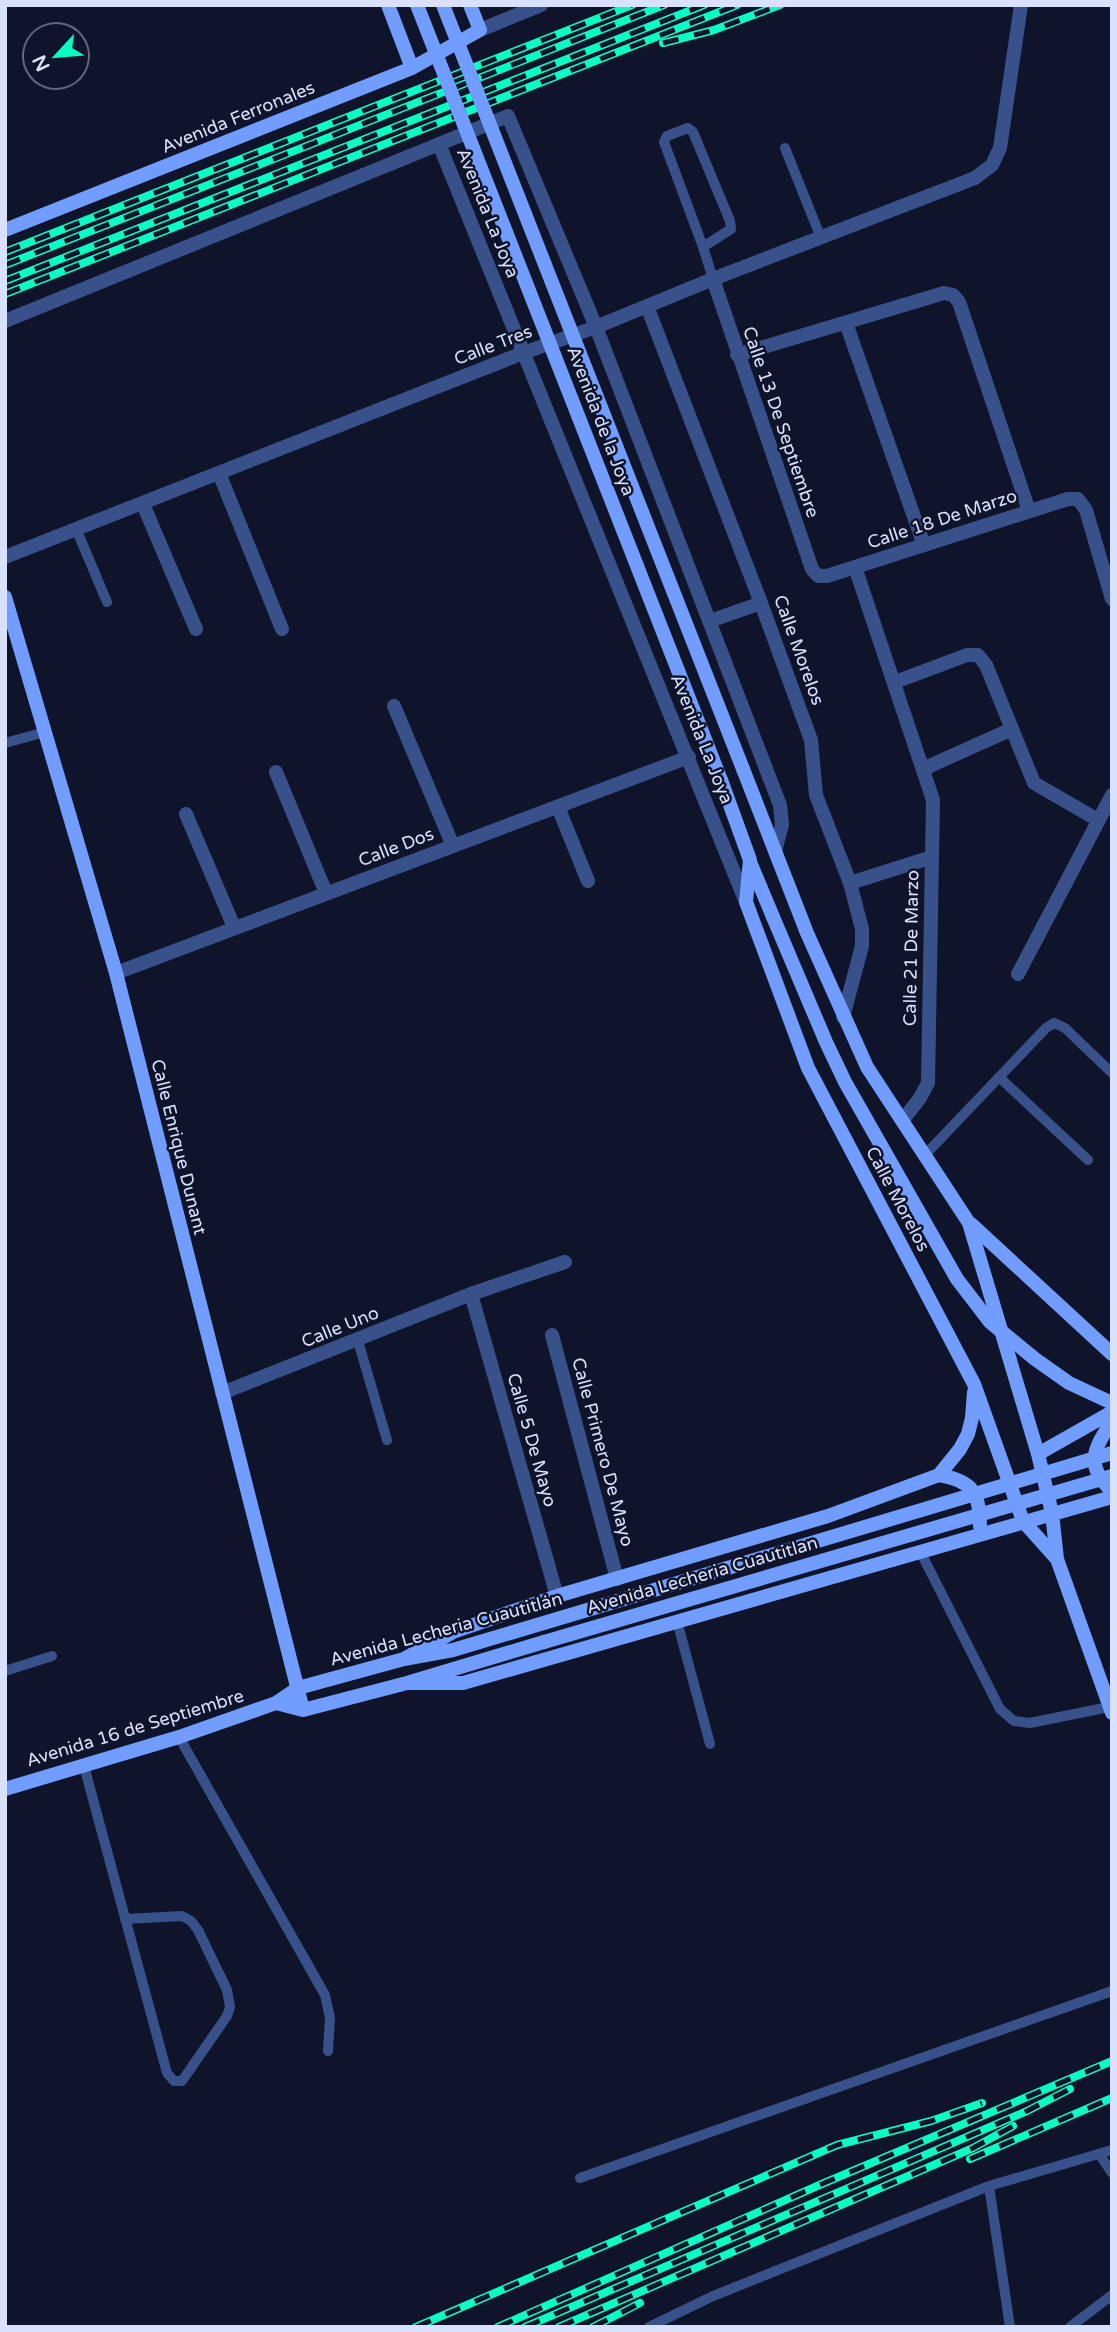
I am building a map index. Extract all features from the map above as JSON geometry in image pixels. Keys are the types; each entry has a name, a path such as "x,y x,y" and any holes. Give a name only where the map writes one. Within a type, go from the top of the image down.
{"main road":[{"path":"388,5 412,68"},
{"name":"Avenida de la Joya","path":"417,5 721,780 748,856 845,1082 957,1279 990,1322 1069,1383 1112,1403"},
{"name":"Avenida de la Joya","path":"443,5 773,846"},
{"path":"470,5 480,30"},
{"name":"Avenida Ferronales","path":"5,230 412,68 480,30"},
{"name":"Calle Enrique Dunant","path":"5,597 116,973 303,1710"},
{"path":"773,846 807,933 867,1067 924,1156 970,1223 1112,1353"},
{"name":"Calle Morelos","path":"748,856 746,901 807,1069 974,1384 1023,1521"},
{"path":"970,1223 1038,1454 1052,1513 1057,1559 1111,1710"},
{"path":"939,1475 960,1450 968,1434 974,1384"},
{"path":"1038,1454 1112,1412"},
{"path":"1112,1421 1099,1441 1093,1464 1098,1475 1112,1491"},
{"name":"Avenida Lecheria Cuautitlan","path":"604,1605 1112,1453"},
{"path":"404,1658 453,1632 557,1596 828,1516 939,1475 958,1478 973,1490 980,1513 980,1533"},
{"name":"Avenida Lecheria Cuautitlan","path":"303,1710 1112,1476"},
{"path":"407,1682 463,1683 1112,1497"},
{"path":"1023,1521 1057,1559"},
{"name":"Avenida Lecheria Cuautitlán","path":"298,1688 404,1658 453,1650 604,1605"},
{"name":"Avenida 16 de Septiembre","path":"5,1789 179,1737 276,1703 298,1688"},
{"path":"276,1703 303,1710"}],"street":[{"path":"480,30 541,5"},
{"name":"Calle Tres","path":"5,557 975,178 992,165 1000,148 1021,5"},
{"name":"Avenida La Joya","path":"746,901 439,144 508,116 596,327 780,806 782,825 773,846"},
{"path":"5,321 439,144"},
{"name":"Calle 13 De Septiembre","path":"713,279 812,569 818,576"},
{"path":"737,355 944,293 953,295 960,302 1029,511"},
{"name":"Calle Morelos","path":"647,306 811,740 816,795 850,883 862,929 862,946 844,1017"},
{"path":"846,323 923,545"},
{"path":"219,473 282,629"},
{"name":"Calle 18 De Marzo","path":"818,576 827,576 1068,499 1078,499 1086,510 1112,599"},
{"path":"144,504 196,629"},
{"name":"Calle 21 De Marzo","path":"855,567 933,800 928,1083 902,1121"},
{"path":"710,621 761,603"},
{"path":"895,682 967,654 978,655 986,665 1034,783 1098,820"},
{"path":"394,706 453,846"},
{"path":"923,769 1012,729"},
{"name":"Calle Dos","path":"116,973 689,757"},
{"path":"276,772 326,893"},
{"path":"1018,974 1112,794"},
{"path":"558,807 588,881"},
{"path":"186,814 234,928"},
{"path":"850,883 932,857"},
{"name":"Calle Uno","path":"222,1393 471,1294 565,1262"},
{"name":"Calle 5 De Mayo","path":"471,1294 557,1596"},
{"name":"Calle Primero De Mayo","path":"552,1335 617,1578"}],"lane":[{"path":"703,247 731,229 730,221 693,132 688,128 667,136 664,142 713,279"},
{"path":"785,148 821,238"},
{"path":"77,531 107,602"},
{"path":"5,743 45,732"},
{"path":"924,1156 1046,1028 1054,1023 1065,1028 1112,1073"},
{"path":"999,1077 1088,1160"},
{"path":"358,1341 387,1440"},
{"path":"920,1551 1000,1709 1014,1721 1030,1723 1111,1710"},
{"path":"677,1621 710,1744"},
{"path":"5,1671 51,1656"},
{"path":"179,1737 325,1995 330,2018 328,2051"},
{"path":"84,1766 125,1919 167,2073 174,2081 182,2081 228,2016 230,2007 227,1990 191,1920 182,1916 125,1919"},
{"path":"580,2178 1112,1991"},
{"path":"649,2327 713,2296 989,2186 1112,2150"},
{"path":"1099,2154 1112,2173"},
{"path":"989,2186 1010,2327"},
{"path":"1070,2327 1112,2295"}],"railway":[{"path":"5,252 632,5"},
{"path":"5,265 664,5"},
{"path":"5,281 704,5"},
{"path":"5,294 737,5"},
{"path":"663,43 714,30 780,5"},
{"path":"498,2327 824,2183 1112,2061"},
{"path":"525,2327 1027,2111 1070,2089"},
{"path":"970,2159 1112,2098"},
{"path":"416,2327 837,2145 931,2121 982,2103"},
{"path":"559,2327 973,2148 1013,2126"},
{"path":"593,2327 640,2303"}]}
